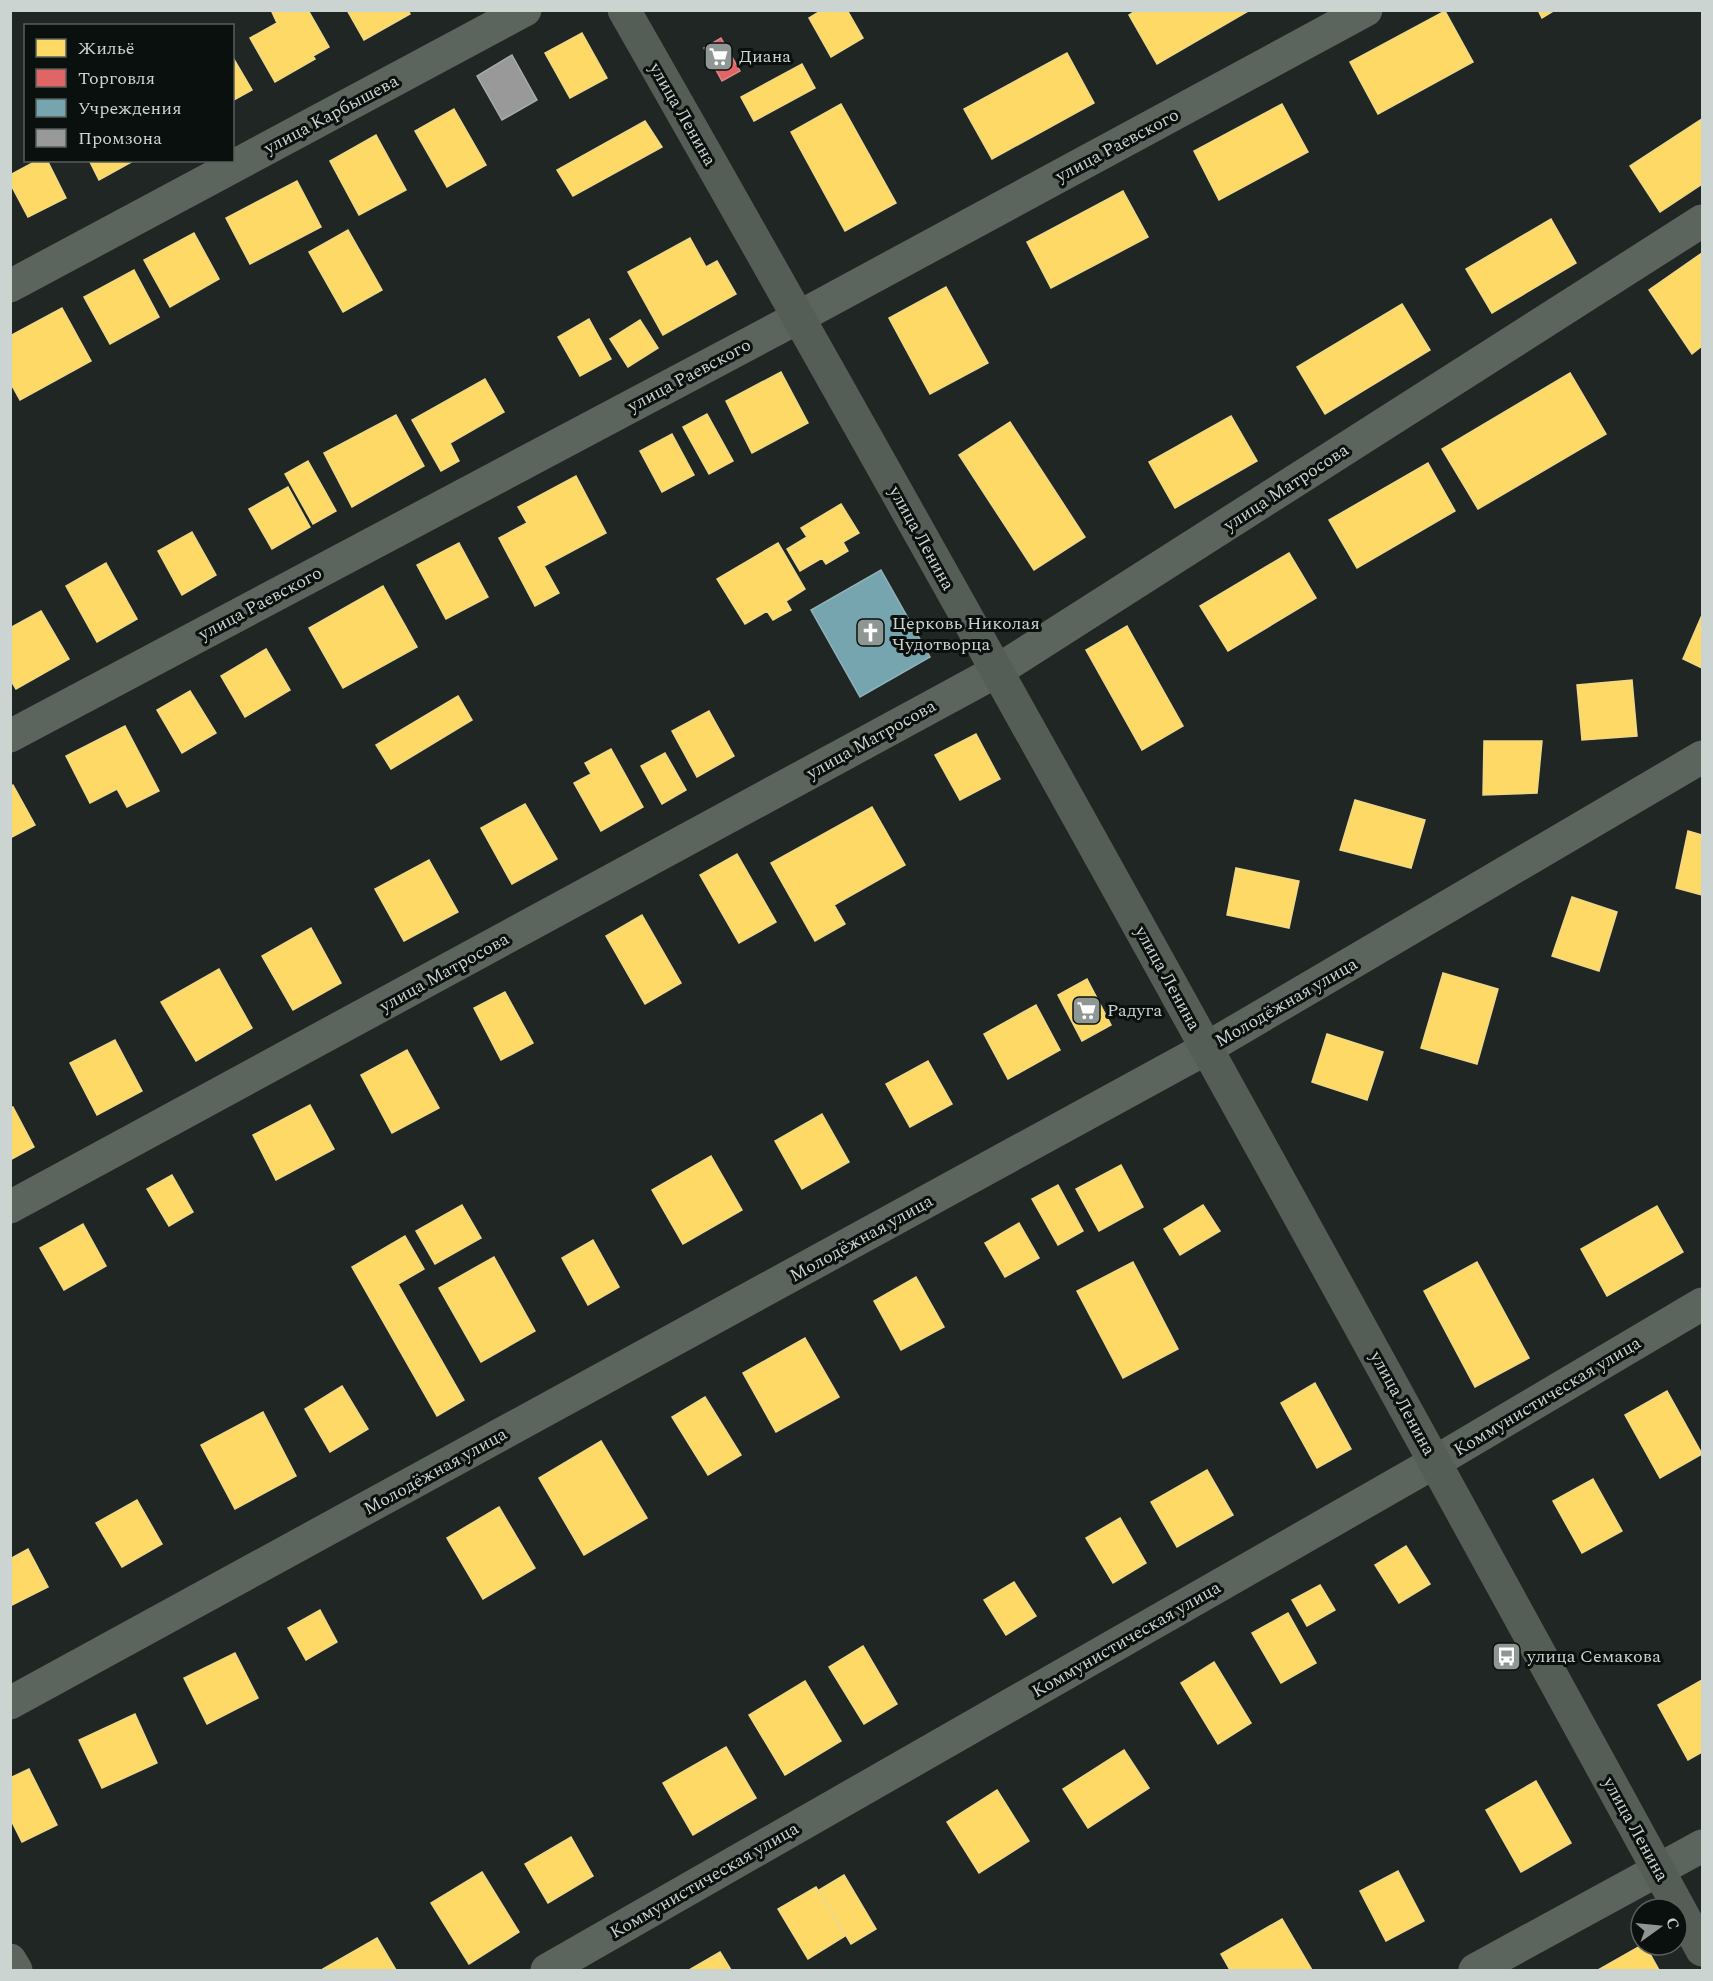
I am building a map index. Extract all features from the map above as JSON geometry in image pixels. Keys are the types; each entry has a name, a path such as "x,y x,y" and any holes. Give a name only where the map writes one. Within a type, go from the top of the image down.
{"main road":[{"name":"улица Ленина","path":"624,10 799,317 1207,1048 1702,1950"}],"street":[{"name":"улица Карбышева","path":"10,286 525,10"},
{"name":"улица Раевского","path":"10,736 799,317 1366,10"},
{"name":"улица Матросова","path":"10,1207 997,671 1702,221"},
{"name":"Молодёжная улица","path":"10,1702 1207,1048 1702,757"},
{"name":"Коммунистическая улица","path":"547,1971 1435,1462 1702,1304"},
{"path":"1475,1971 1702,1846"},
{"path":"10,1960 16,1971"}],"building: Жильё":[{"path":"275,10 308,10 329,47 313,56 315,59 275,82 250,38 277,23 272,12"},
{"path":"347,10 408,10 410,14 364,40"},
{"path":"822,10 847,10 863,38 831,57 809,18"},
{"path":"1137,10 1250,10 1157,64 1129,15"},
{"path":"1538,10 1555,10 1542,18"},
{"path":"1445,11 1473,62 1378,114 1350,62"},
{"path":"582,33 607,78 570,98 545,53"},
{"path":"1067,53 1094,103 992,159 964,109"},
{"path":"234,59 252,90 234,100"},
{"path":"802,64 815,88 754,121 741,97"},
{"path":"841,104 896,203 845,231 791,132"},
{"path":"1282,104 1308,152 1219,200 1194,151"},
{"path":"454,109 486,165 447,187 415,131"},
{"path":"1702,119 1702,184 1660,212 1630,166"},
{"path":"645,121 662,147 573,196 557,170"},
{"path":"376,135 406,190 359,215 330,161"},
{"path":"34,162 48,162 66,198 28,217 10,183 10,175"},
{"path":"90,162 131,162 99,180"},
{"path":"297,181 321,227 250,264 226,218"},
{"path":"1123,191 1148,237 1051,288 1027,242"},
{"path":"1551,219 1576,263 1492,313 1466,269"},
{"path":"348,230 382,290 343,312 309,252"},
{"path":"194,233 219,279 170,307 144,260"},
{"path":"690,238 706,267 717,261 736,294 663,335 628,272"},
{"path":"1702,253 1702,346 1692,354 1649,290"},
{"path":"134,270 159,317 110,344 84,297"},
{"path":"946,287 988,363 930,394 889,318"},
{"path":"1402,304 1430,350 1325,414 1297,367"},
{"path":"62,308 91,361 20,400 10,382 10,336"},
{"path":"589,319 611,359 580,376 558,337"},
{"path":"640,320 658,348 628,367 610,339"},
{"path":"781,372 808,423 752,453 726,401"},
{"path":"1570,373 1606,434 1478,509 1442,449"},
{"path":"485,379 504,412 450,443 459,461 441,471 412,420"},
{"path":"707,414 733,461 709,474 683,427"},
{"path":"396,415 424,466 352,507 324,453"},
{"path":"1231,416 1257,461 1175,508 1149,462"},
{"path":"1010,422 1085,537 1034,570 959,455"},
{"path":"672,434 694,475 662,492 640,451"},
{"path":"308,461 336,511 313,524 285,474"},
{"path":"1428,463 1455,511 1357,568 1329,520"},
{"path":"576,476 606,533 544,566 559,593 535,606 499,538 527,523 518,507"},
{"path":"288,487 310,527 272,549 249,509"},
{"path":"841,504 859,533 843,542 848,551 826,564 822,558 800,571 787,549 807,537 801,528"},
{"path":"192,532 216,575 182,595 158,551"},
{"path":"459,543 488,597 446,619 417,565"},
{"path":"778,543 805,589 786,601 791,610 773,620 767,611 745,624 717,579"},
{"path":"1289,553 1316,598 1228,651 1200,606"},
{"path":"106,563 137,619 97,642 66,586"},
{"path":"383,586 417,647 343,688 309,628"},
{"path":"41,611 69,659 16,689 10,679 10,628"},
{"path":"1702,615 1702,668 1683,659"},
{"path":"1127,626 1183,726 1142,750 1086,650"},
{"path":"266,649 290,690 245,717 221,676"},
{"path":"1632,680 1637,736 1582,740 1577,685"},
{"path":"190,691 216,733 182,753 157,710"},
{"path":"458,696 472,720 391,769 376,745"},
{"path":"709,711 734,756 697,777 672,731"},
{"path":"125,726 159,791 127,807 117,789 90,803 66,756"},
{"path":"976,734 1000,779 960,800 935,755"},
{"path":"1484,741 1542,741 1537,793 1483,795"},
{"path":"611,749 643,807 601,831 574,783 591,774 585,763"},
{"path":"665,753 686,790 662,804 641,766"},
{"path":"13,785 35,825 10,838 10,787"},
{"path":"1355,800 1425,820 1411,868 1340,850"},
{"path":"525,804 557,859 512,884 481,828"},
{"path":"872,807 905,865 834,905 845,924 815,941 771,863"},
{"path":"1688,831 1702,835 1702,895 1676,888"},
{"path":"737,854 776,922 739,943 700,875"},
{"path":"429,860 458,912 404,941 375,889"},
{"path":"1236,868 1299,881 1289,928 1227,915"},
{"path":"1572,897 1617,912 1599,971 1552,956"},
{"path":"642,915 681,983 645,1004 606,936"},
{"path":"311,928 341,983 293,1010 262,956"},
{"path":"219,969 252,1028 196,1061 161,1002"},
{"path":"1443,973 1498,989 1477,1064 1421,1048"},
{"path":"1087,979 1111,1025 1082,1041 1058,995"},
{"path":"505,992 533,1043 501,1060 474,1008"},
{"path":"1036,1005 1060,1050 1008,1079 984,1034"},
{"path":"1327,1034 1383,1052 1367,1100 1312,1082"},
{"path":"115,1040 142,1091 97,1115 70,1063"},
{"path":"407,1050 439,1108 392,1133 361,1075"},
{"path":"928,1061 952,1104 910,1127 886,1084"},
{"path":"310,1105 334,1149 276,1180 253,1135"},
{"path":"13,1107 34,1147 10,1160 10,1108"},
{"path":"822,1114 849,1162 802,1189 775,1141"},
{"path":"711,1156 742,1210 683,1244 652,1190"},
{"path":"1121,1165 1143,1207 1099,1231 1076,1189"},
{"path":"172,1175 193,1212 169,1226 147,1189"},
{"path":"1058,1185 1083,1231 1058,1245 1032,1199"},
{"path":"462,1205 481,1238 435,1264 416,1231"},
{"path":"1203,1205 1220,1231 1180,1255 1164,1229"},
{"path":"1657,1206 1683,1252 1607,1296 1581,1249"},
{"path":"1019,1223 1039,1258 1005,1277 985,1243"},
{"path":"83,1224 106,1266 64,1290 40,1248"},
{"path":"405,1236 424,1269 398,1284 464,1400 437,1416 352,1267"},
{"path":"593,1240 619,1287 588,1305 562,1258"},
{"path":"494,1257 535,1331 481,1362 439,1288"},
{"path":"1133,1262 1178,1349 1123,1378 1077,1291"},
{"path":"1477,1262 1529,1358 1475,1387 1424,1291"},
{"path":"916,1277 944,1327 901,1350 874,1301"},
{"path":"805,1338 839,1397 776,1432 743,1373"},
{"path":"1315,1383 1351,1449 1317,1468 1281,1403"},
{"path":"342,1386 368,1429 330,1452 305,1409"},
{"path":"1667,1391 1702,1454 1660,1478 1625,1415"},
{"path":"705,1397 741,1455 708,1475 672,1417"},
{"path":"263,1412 296,1476 235,1509 201,1445"},
{"path":"601,1441 647,1518 584,1555 539,1478"},
{"path":"1207,1470 1233,1515 1177,1547 1151,1502"},
{"path":"1593,1479 1622,1531 1582,1553 1553,1501"},
{"path":"137,1500 162,1544 122,1567 96,1523"},
{"path":"499,1507 535,1568 483,1599 447,1538"},
{"path":"1120,1518 1146,1563 1113,1583 1086,1538"},
{"path":"1406,1546 1430,1584 1399,1603 1375,1565"},
{"path":"28,1549 48,1587 10,1606 10,1559"},
{"path":"1014,1582 1036,1616 1006,1635 984,1600"},
{"path":"1320,1585 1335,1610 1307,1626 1292,1600"},
{"path":"320,1610 337,1642 306,1660 288,1628"},
{"path":"1288,1613 1316,1663 1281,1683 1252,1633"},
{"path":"863,1646 897,1704 864,1724 829,1667"},
{"path":"235,1653 258,1698 207,1724 184,1678"},
{"path":"1214,1662 1251,1723 1218,1744 1181,1683"},
{"path":"1702,1680 1702,1752 1688,1760 1658,1705"},
{"path":"805,1681 841,1741 785,1775 749,1715"},
{"path":"135,1714 157,1763 102,1788 79,1740"},
{"path":"726,1747 756,1798 693,1835 663,1783"},
{"path":"1124,1750 1149,1788 1088,1828 1063,1789"},
{"path":"29,1769 57,1825 22,1842 10,1818 10,1778"},
{"path":"1536,1781 1571,1843 1521,1872 1486,1810"},
{"path":"997,1790 1029,1841 979,1873 947,1822"},
{"path":"571,1837 593,1876 548,1903 525,1864"},
{"path":"1398,1871 1424,1921 1386,1941 1360,1891"},
{"path":"482,1872 519,1932 469,1964 431,1903"},
{"path":"844,1875 876,1929 851,1944 819,1890"},
{"path":"816,1887 845,1936 808,1959 778,1909"},
{"path":"1282,1919 1312,1970 1230,1970 1221,1954"},
{"path":"377,1938 396,1970 323,1969"},
{"path":"720,1952 731,1970 689,1970"},
{"path":"1629,1952 1629,1957 1652,1957 1659,1970 1598,1970"}],"building: Торговля":[{"path":"721,38 740,71 722,81 704,48"}],"building: Учреждения":[{"name":"Церковь Николая Чудотворца","path":"881,570 930,657 860,697 811,610"}],"building: Промзона":[{"path":"512,55 537,100 502,120 477,76"}],"place":[{"name":"Диана","path":"718,56"},
{"name":"Церковь Николая Чудотворца","path":"871,633"},
{"name":"Радуга","path":"1086,1010"},
{"name":"улица Семакова","path":"1506,1656"}]}
